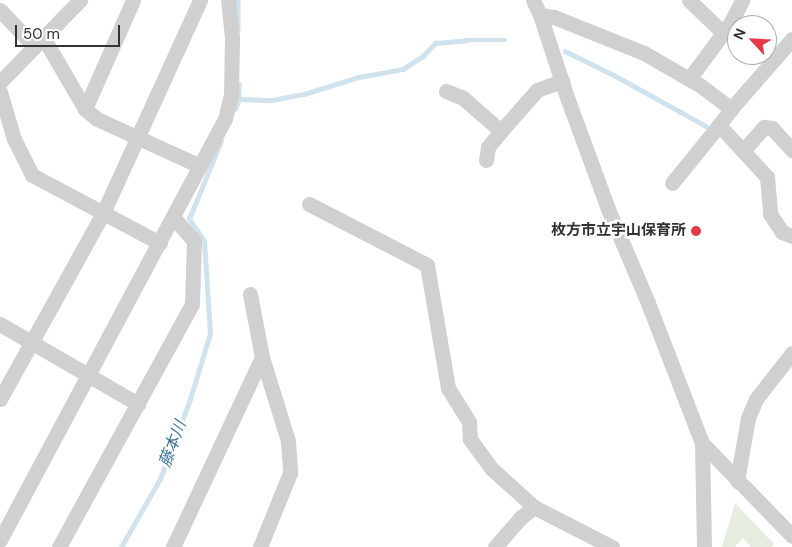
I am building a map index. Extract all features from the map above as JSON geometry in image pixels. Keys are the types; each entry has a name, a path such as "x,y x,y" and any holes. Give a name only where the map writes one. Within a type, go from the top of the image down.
{"street":[{"path":"0,82 80,0"},
{"path":"85,109 133,0"},
{"path":"0,399 103,213 200,0"},
{"path":"0,540 86,375 160,243 225,119 232,95 232,37 228,0"},
{"path":"533,0 540,14 608,210 648,303 702,443 704,547"},
{"path":"689,0 722,33"},
{"path":"689,79 722,33 742,0"},
{"path":"0,10 39,42 85,109 97,118 200,166"},
{"path":"540,14 554,16 644,53 689,79 731,109"},
{"path":"672,183 731,109 792,39"},
{"path":"486,160 488,147 537,90 562,81"},
{"path":"446,91 464,98 501,131"},
{"path":"0,92 14,139 32,175 160,243"},
{"path":"720,125 767,177 770,214 782,232 792,236"},
{"path":"743,152 764,127 772,128 792,150"},
{"path":"309,204 427,265 448,388 469,422 470,439 492,469 534,507 612,547"},
{"path":"59,547 192,304 194,241 173,217"},
{"path":"250,294 262,357 288,441 290,473 260,547"},
{"path":"0,324 138,404"},
{"path":"737,481 748,418 756,398 792,353"},
{"path":"173,547 262,357"},
{"path":"702,443 792,536"},
{"path":"495,547 520,518 534,507"}],"shaded area":[{"path":"735,503 774,544 771,547 751,547 743,538 735,547 722,547"}],"waterway":[{"name":"藤本川","path":"238,0 238,29"},
{"path":"235,109 239,99 272,100 304,94 359,77 403,69 423,56 435,43 467,40 505,40"},
{"path":"565,51 614,75 706,126"},
{"name":"藤本川","path":"239,84 239,99"},
{"name":"藤本川","path":"121,547 160,479 190,399 210,334 204,241 189,219 221,141"}],"place":[{"name":"枚方市立宇山保育所","path":"696,231"}]}
